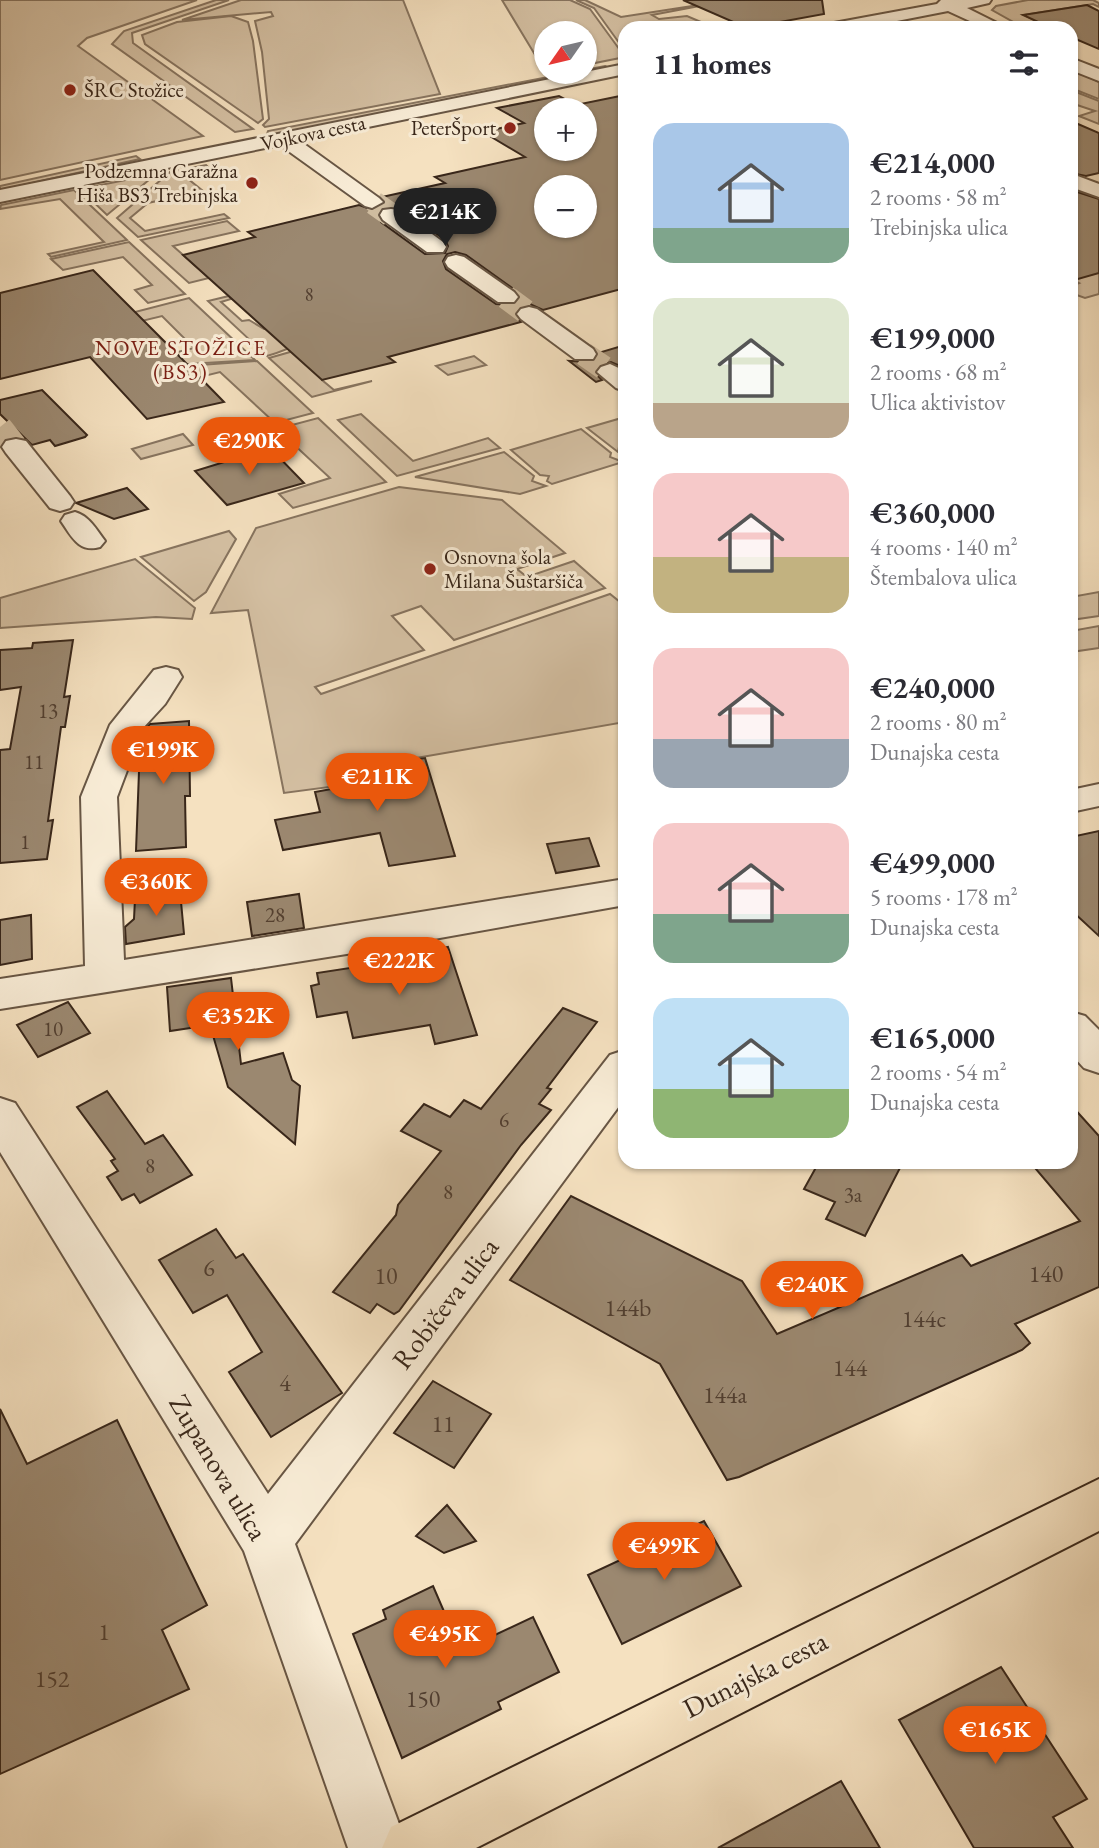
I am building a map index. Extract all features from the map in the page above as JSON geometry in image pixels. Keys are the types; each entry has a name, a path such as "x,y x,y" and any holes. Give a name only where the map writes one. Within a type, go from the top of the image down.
{"main road":[{"name":"Dunajska cesta","path":"412,1848 1099,1504"}],"street":[{"path":"865,21 944,3 982,0"},
{"path":"944,3 984,21"},
{"path":"1078,66 1099,76"},
{"name":"Vojkova cesta","path":"0,196 618,70"},
{"path":"285,139 372,202"},
{"path":"1078,181 1099,191"},
{"path":"391,215 435,247"},
{"path":"456,262 506,298"},
{"path":"529,314 584,354"},
{"path":"16,447 75,521"},
{"path":"105,978 100,797 127,725 153,697 166,677"},
{"path":"1078,800 1099,795"},
{"path":"0,994 618,892"},
{"path":"1078,1034 1099,1057"},
{"name":"Robičeva ulica","path":"266,1539 618,1075"},
{"name":"Zupanova ulica","path":"0,1115 266,1539 378,1848"}],"shaded area":[{"name":"ŠRC Stožice","path":"0,0 197,0 87,38 78,46 203,136 0,180"},
{"path":"216,0 229,0 132,33 133,43 253,129 235,132 112,44 124,31"},
{"path":"241,0 403,0 440,94 265,127 263,125 269,119 262,52 255,21 273,16 271,12 182,20"},
{"path":"502,0 570,0 590,9 618,47 618,58 597,63 597,21 534,21 534,53"},
{"path":"576,0 585,0 621,17 731,0 652,15 659,19 687,16 699,21 618,21 618,41 594,8"},
{"path":"1028,0 1093,0 1099,3 1099,7 1093,4 1024,15 1036,21 1012,21 992,10 996,6"},
{"path":"231,16 248,22 253,41 263,119 258,123 145,44 142,35 177,22"},
{"path":"1078,72 1099,82 1099,99 1078,91"},
{"path":"534,80 534,83 266,137 268,131"},
{"path":"1078,93 1099,101 1099,124 1079,116 1095,111 1078,105"},
{"path":"136,156 140,159 0,190 0,186"},
{"path":"206,165 209,168 182,174 203,191 148,203 130,218 145,231 224,214 229,218 138,237 117,218 170,172"},
{"path":"156,174 107,215 80,189"},
{"path":"74,190 127,240 51,257 48,254 104,242 60,199 0,209 1,205"},
{"path":"227,221 239,231 173,246 208,277 225,274 189,283 141,240"},
{"path":"129,242 185,294 148,303 135,290 152,285 123,257 63,270 51,259"},
{"path":"1099,258 1099,294 1085,298 1078,296 1078,274"},
{"path":"229,296 231,299 221,302 242,321 249,320 264,329 337,312 324,327 306,340 267,356 208,301"},
{"path":"189,298 255,360 155,366 149,359 194,348 162,316 117,327 108,319"},
{"path":"335,323 322,380 334,390 372,381 312,397 269,358 290,352"},
{"path":"474,356 486,365 448,375 436,366"},
{"path":"257,361 313,413 275,423 220,372 172,384 157,368"},
{"path":"361,414 413,461 488,438 500,448 397,476 338,420"},
{"path":"318,418 386,482 293,508 279,494 330,478 277,429"},
{"path":"618,419 618,452 587,428"},
{"path":"581,429 611,453 610,457 618,460 618,464 552,484 547,481 549,476 540,475 511,450"},
{"path":"183,434 193,445 141,459 132,449"},
{"path":"504,452 534,476 532,481 546,486 520,494 415,477"},
{"name":"Osnovna šola Milana Šuštaršiča","path":"399,487 502,500 565,553 517,569 527,577 574,561 605,588 454,640 421,606 392,616 424,650 315,687 321,694 610,594 618,600 618,723 335,772 337,786 284,793 248,610 211,613 256,528"},
{"path":"229,531 236,539 206,592 194,601 141,557"},
{"path":"135,559 195,608 192,619 156,617 0,628 0,598"},
{"path":"1099,592 1099,616 1078,619 1078,596"},
{"path":"1099,626 1099,648 1078,651 1078,630"}],"building":[{"path":"683,0 822,0 824,14 786,21 731,21"},
{"path":"1087,5 1099,11 1099,49 1078,40 1078,21 1036,21 1023,15"},
{"path":"618,96 618,290 543,310 530,304 520,306 514,314 521,322 388,357 395,362 322,380 183,255 255,237 248,232 359,205 373,210 384,204 382,197 445,183 435,177 525,157 483,132 524,123 497,108 534,101 534,161 597,161 597,101","holes":["383,207 401,208 445,240 448,246 445,253 425,254 381,222 378,214","455,252 466,255 515,290 520,299 514,305 496,304 446,269 443,261 447,254"]},
{"path":"1078,124 1099,133 1099,173 1086,176 1078,174"},
{"path":"1078,192 1099,199 1099,273 1078,279"},
{"path":"93,270 224,402 147,419 90,357 0,379 0,293"},
{"path":"618,347 618,365 611,362 600,365 594,372 602,380 596,382 569,361 593,362 598,353"},
{"path":"42,390 87,435 85,437 55,446 50,440 32,445 0,414 0,400"},
{"path":"270,448 304,483 227,505 195,471"},
{"path":"127,488 148,509 114,519 76,503"},
{"path":"73,640 64,697 70,696 65,727 61,727 48,821 53,820 47,859 0,863 0,750 10,749 21,687 0,690 0,650 32,648 33,643"},
{"path":"189,721 190,796 185,796 186,847 136,851 140,745 145,729 150,724"},
{"path":"425,758 455,856 389,866 380,833 283,850 275,820 320,812 315,792 337,788 333,772"},
{"path":"1099,831 1099,936 1078,916 1078,836"},
{"path":"589,838 599,866 556,873 547,844"},
{"path":"180,891 184,934 126,944 125,927 134,919 135,899"},
{"path":"299,894 304,928 252,936 247,902"},
{"path":"31,915 32,959 0,965 0,920"},
{"path":"448,947 477,1035 435,1044 430,1025 353,1038 347,1012 317,1017 311,986 319,984 317,973 409,959 407,955"},
{"path":"231,978 241,1064 283,1053 292,1080 300,1086 295,1144 228,1087 210,1025 170,1031 167,987"},
{"path":"68,1002 90,1033 38,1057 17,1025"},
{"path":"563,1008 597,1022 547,1088 551,1089 539,1104 551,1110 521,1145 399,1311 394,1314 377,1304 370,1313 333,1292 396,1215 398,1205 441,1151 401,1131 424,1104 450,1117 464,1100 481,1109"},
{"path":"107,1091 145,1144 163,1135 192,1175 140,1203 134,1194 122,1200 107,1177 118,1171 111,1161 115,1159 77,1107"},
{"path":"1078,1113 1099,1136 1099,1287 1015,1324 1030,1343 1022,1350 727,1480 660,1364 510,1280 571,1196 742,1281 777,1334 962,1255 971,1266 1080,1221 1036,1169 1078,1169"},
{"path":"815,1169 899,1169 865,1236 826,1219 835,1202 804,1189"},
{"path":"216,1229 236,1258 243,1254 342,1393 271,1437 229,1372 262,1352 227,1295 193,1313 159,1260"},
{"path":"433,1381 491,1414 454,1468 394,1433"},
{"path":"0,1409 27,1464 117,1420 207,1605 162,1630 189,1689 0,1774"},
{"path":"447,1505 476,1541 444,1553 416,1536"},
{"path":"704,1521 741,1586 622,1644 588,1575"},
{"path":"433,1586 461,1651 533,1617 559,1672 498,1702 501,1709 402,1758 353,1634 386,1619 383,1610"},
{"path":"1001,1667 1087,1799 1053,1817 1073,1848 974,1848 899,1720"},
{"path":"841,1781 880,1848 718,1848"}],"tunnel":[{"path":"372,202 376,205"},
{"path":"374,203 391,215"},
{"path":"506,297 529,314"},
{"path":"584,354 610,372"},
{"path":"0,427 16,447"}],"place":[{"name":"ŠRC Stožice","path":"70,90"},
{"name":"PeterŠport","path":"510,128"},
{"name":"Podzemna Garažna Hiša BS3 Trebinjska","path":"252,183"},
{"name":"Osnovna šola Milana Šuštaršiča","path":"430,569"}],"district":[{"name":"NOVE STOŽICE (BS3)","path":"181,360"}]}
